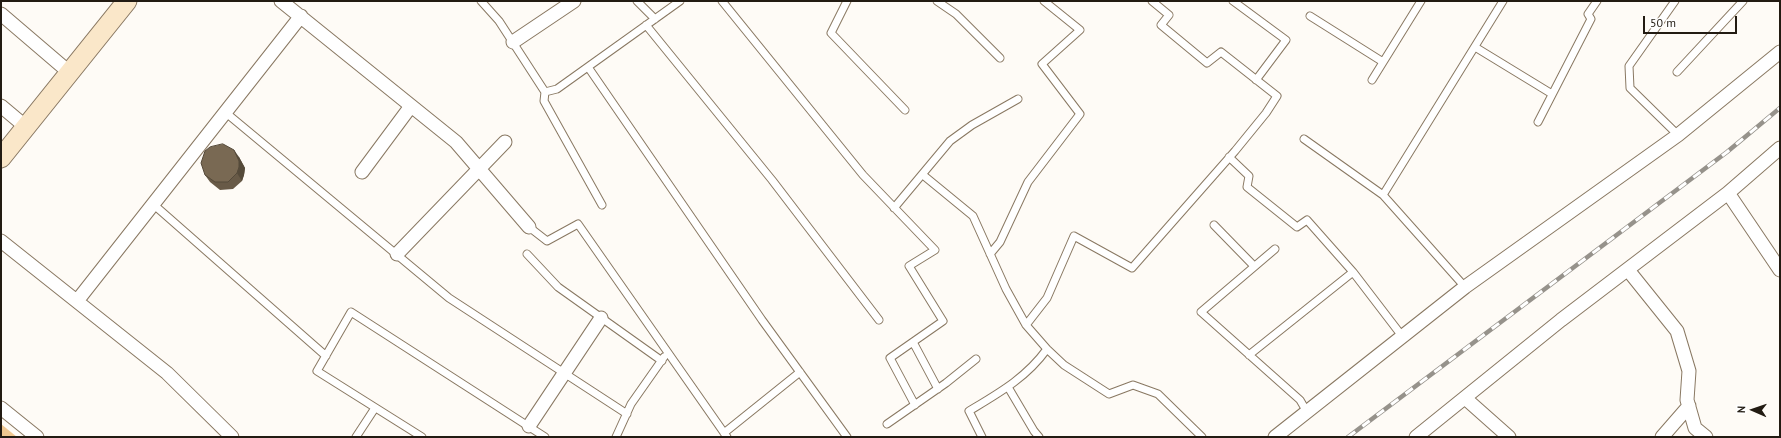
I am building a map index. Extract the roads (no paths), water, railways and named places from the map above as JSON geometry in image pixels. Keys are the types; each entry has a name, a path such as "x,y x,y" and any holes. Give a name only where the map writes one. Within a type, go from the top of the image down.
{"street":[{"path":"281,1 456,142 529,227"},
{"path":"513,42 574,1"},
{"path":"1,158 126,2"},
{"path":"1,14 70,73"},
{"path":"76,301 301,16"},
{"path":"1275,437 1465,287 1678,135 1780,52"},
{"path":"1,106 26,127"},
{"path":"362,172 411,106"},
{"path":"397,254 505,142"},
{"path":"1416,437 1628,270 1728,194 1780,148"},
{"path":"1728,194 1780,270"},
{"path":"1,241 167,373 232,437"},
{"path":"1628,270 1677,331 1689,371 1687,400 1696,428 1706,437"},
{"path":"529,426 601,318"},
{"path":"1465,398 1509,437"},
{"path":"1662,437 1689,406"},
{"path":"1,408 37,437"}],"lane":[{"path":"482,1 499,21 545,92 544,101 602,205"},
{"path":"637,1 655,19"},
{"path":"545,92 557,89 680,1"},
{"path":"722,1 863,175 935,250 909,266 943,321 890,358 916,405"},
{"path":"937,1 956,14 1000,58"},
{"path":"990,254 1000,242 1028,182 1080,114 1042,64 1080,30 1044,1"},
{"path":"1026,325 1048,298 1074,236 1132,268 1229,158 1266,113 1276,96 1221,52 1206,63 1161,24 1169,15 1152,1"},
{"path":"1233,1 1286,40 1256,80"},
{"path":"1372,80 1420,1"},
{"path":"1383,195 1503,1"},
{"path":"1538,122 1591,19 1588,14 1597,1"},
{"path":"1675,1 1630,66 1630,88 1678,135"},
{"path":"1677,72 1743,1"},
{"path":"846,2 831,33 906,110"},
{"path":"1310,16 1383,62"},
{"path":"646,25 772,180 879,320"},
{"path":"1475,47 1552,94"},
{"path":"588,67 800,372 847,437"},
{"path":"894,208 950,141 972,125 1018,99"},
{"path":"225,112 449,298 627,414"},
{"path":"1304,139 1383,195 1465,287"},
{"path":"1229,158 1249,176 1247,187 1298,227 1307,220 1353,272 1402,336"},
{"path":"923,175 973,216 1006,289 1026,325 1046,349 1064,365 1110,394 1133,385 1158,394 1202,437"},
{"path":"153,204 326,356"},
{"path":"529,227 547,240 578,224 726,435 800,372"},
{"path":"1214,225 1254,266"},
{"path":"1275,249 1200,312 1300,400 1307,412"},
{"path":"527,254 558,287 662,361"},
{"path":"1249,355 1353,272"},
{"path":"422,437 317,371 351,312 545,437"},
{"path":"913,342 938,389"},
{"path":"982,437 969,411 1008,387 1034,366 1046,349"},
{"path":"616,437 632,404 668,352"},
{"path":"887,424 938,389 976,359"},
{"path":"1008,387 1039,437"},
{"path":"356,437 375,408"}],"railway":[{"path":"1348,437 1727,152 1780,108"}]}
